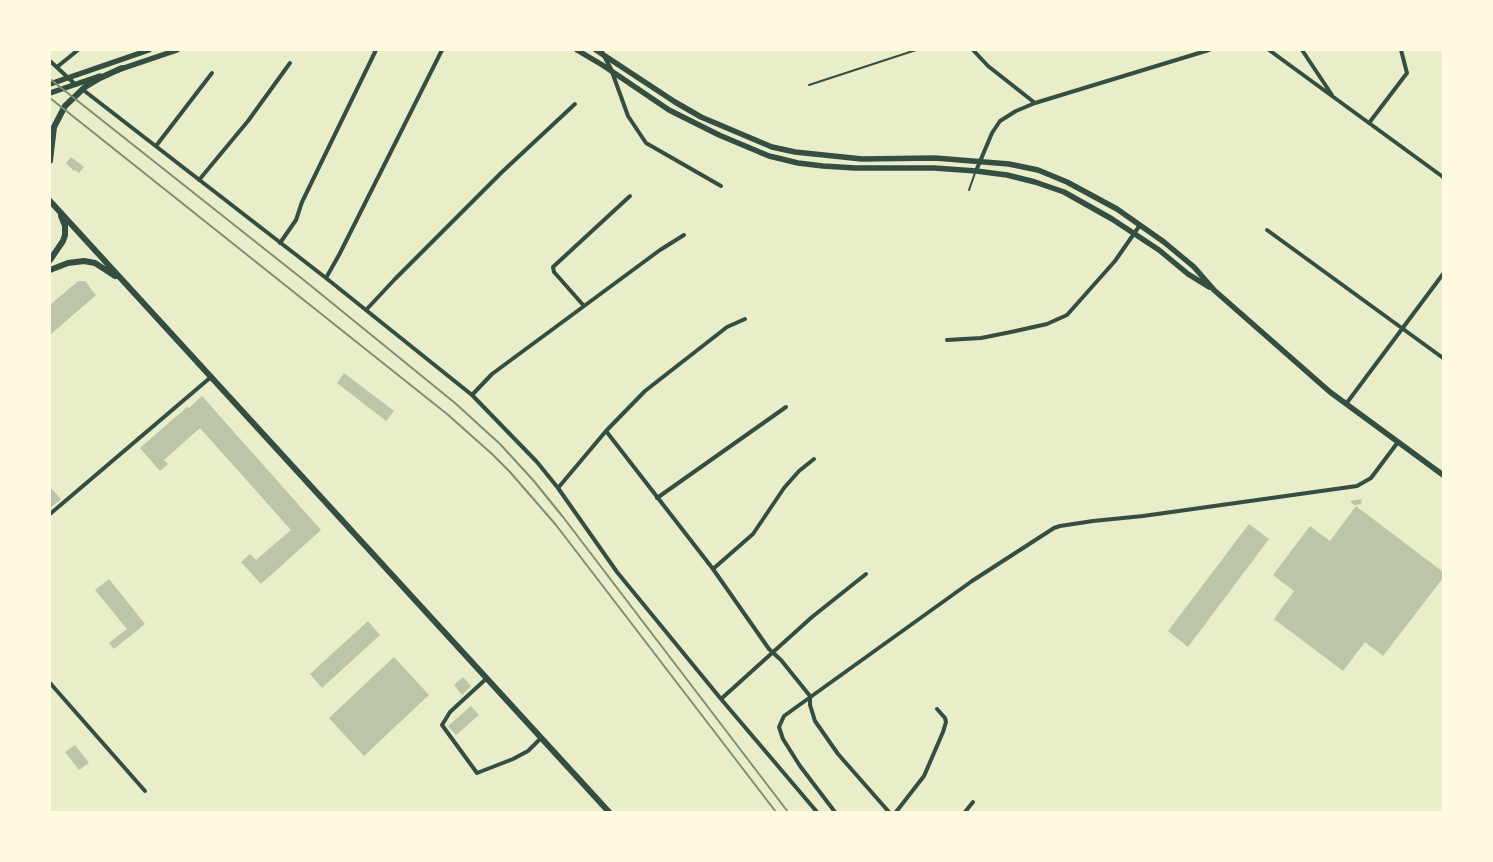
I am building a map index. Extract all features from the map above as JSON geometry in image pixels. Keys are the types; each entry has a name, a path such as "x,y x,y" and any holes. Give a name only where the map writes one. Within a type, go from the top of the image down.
{"highway":[{"path":"50,161 54,127 65,106 85,87 122,68"},
{"path":"50,201 60,213 65,226 63,241 50,260"},
{"path":"56,208 609,812"},
{"path":"50,270 68,263 84,261 95,263 130,287"}],"main road":[{"path":"50,84 149,50"},
{"path":"50,93 178,50"},
{"path":"577,50 669,110 769,156 798,162 855,168 934,168 976,171 1008,175 1064,192 1088,204 1134,233 1188,274 1214,290"},
{"path":"596,50 701,117 772,147 795,152 862,159 935,158 1009,164 1038,170 1093,195 1140,224 1194,267 1214,290 1330,392 1443,475"}],"street":[{"path":"57,67 78,50"},
{"path":"280,243 296,220 302,202 376,50"},
{"path":"326,278 442,50"},
{"path":"601,50 611,69 628,116 646,143 721,186"},
{"path":"973,50 988,66 1035,103"},
{"path":"976,171 992,133 1000,121 1016,111 1035,103 1208,50"},
{"path":"1269,50 1443,176"},
{"path":"1302,50 1335,99"},
{"path":"1369,123 1407,73 1401,50"},
{"path":"50,61 94,101 156,146 326,278 472,395 537,462 558,488 617,572 817,812"},
{"path":"199,180 248,121 290,63"},
{"path":"156,146 212,73"},
{"path":"366,310 401,272 502,172 575,104"},
{"path":"584,306 554,272 553,267 630,196"},
{"path":"947,340 981,338 1019,331 1047,324 1067,315 1115,261 1140,224"},
{"path":"1267,230 1443,358"},
{"path":"472,395 492,374 684,235"},
{"path":"1346,404 1443,274"},
{"path":"558,488 606,431 645,391 727,327 745,319"},
{"path":"50,514 211,377"},
{"path":"657,498 786,407"},
{"path":"606,431 713,569 773,653 810,696 810,705 815,721 843,760 889,812"},
{"path":"835,812 800,766 779,732 780,722 784,716 810,696 972,581 1054,528 1093,521 1143,516 1357,486 1371,478 1398,442"},
{"path":"713,569 753,534 784,488 799,471 814,459"},
{"path":"721,699 812,617 866,574"},
{"path":"487,678 450,712 442,725 477,773 528,751 541,738"},
{"path":"50,683 145,790"},
{"path":"896,812 924,776 944,732 945,718 937,709"},
{"path":"965,812 974,802"}],"lane":[{"path":"809,85 916,50"},
{"path":"969,190 976,171"}],"building":[{"path":"71,157 84,167 79,173 66,163"},
{"path":"78,281 85,281 96,295 50,335 50,305"},
{"path":"344,373 394,411 386,421 337,383"},
{"path":"202,396 321,530 261,584 241,562 250,554 256,560 291,530 200,428 164,460 168,464 160,471 140,448"},
{"path":"50,487 61,499 50,508"},
{"path":"1362,499 1361,504 1354,505 1350,501"},
{"path":"1356,506 1443,572 1443,578 1383,656 1365,642 1343,671 1274,619 1294,591 1273,575 1310,526 1330,541"},
{"path":"1249,524 1269,539 1188,647 1168,631"},
{"path":"109,579 145,624 114,649 109,643 127,629 95,590"},
{"path":"368,621 380,635 322,688 310,674"},
{"path":"394,657 429,695 364,756 329,718"},
{"path":"463,677 471,686 462,695 454,685"},
{"path":"471,706 479,715 456,735 448,726"},
{"path":"75,745 89,763 79,770 65,752"}],"railway":[{"path":"50,79 305,281 455,403 500,444 563,517 788,812"},
{"path":"50,98 447,414 492,454 556,525 776,812"}]}
